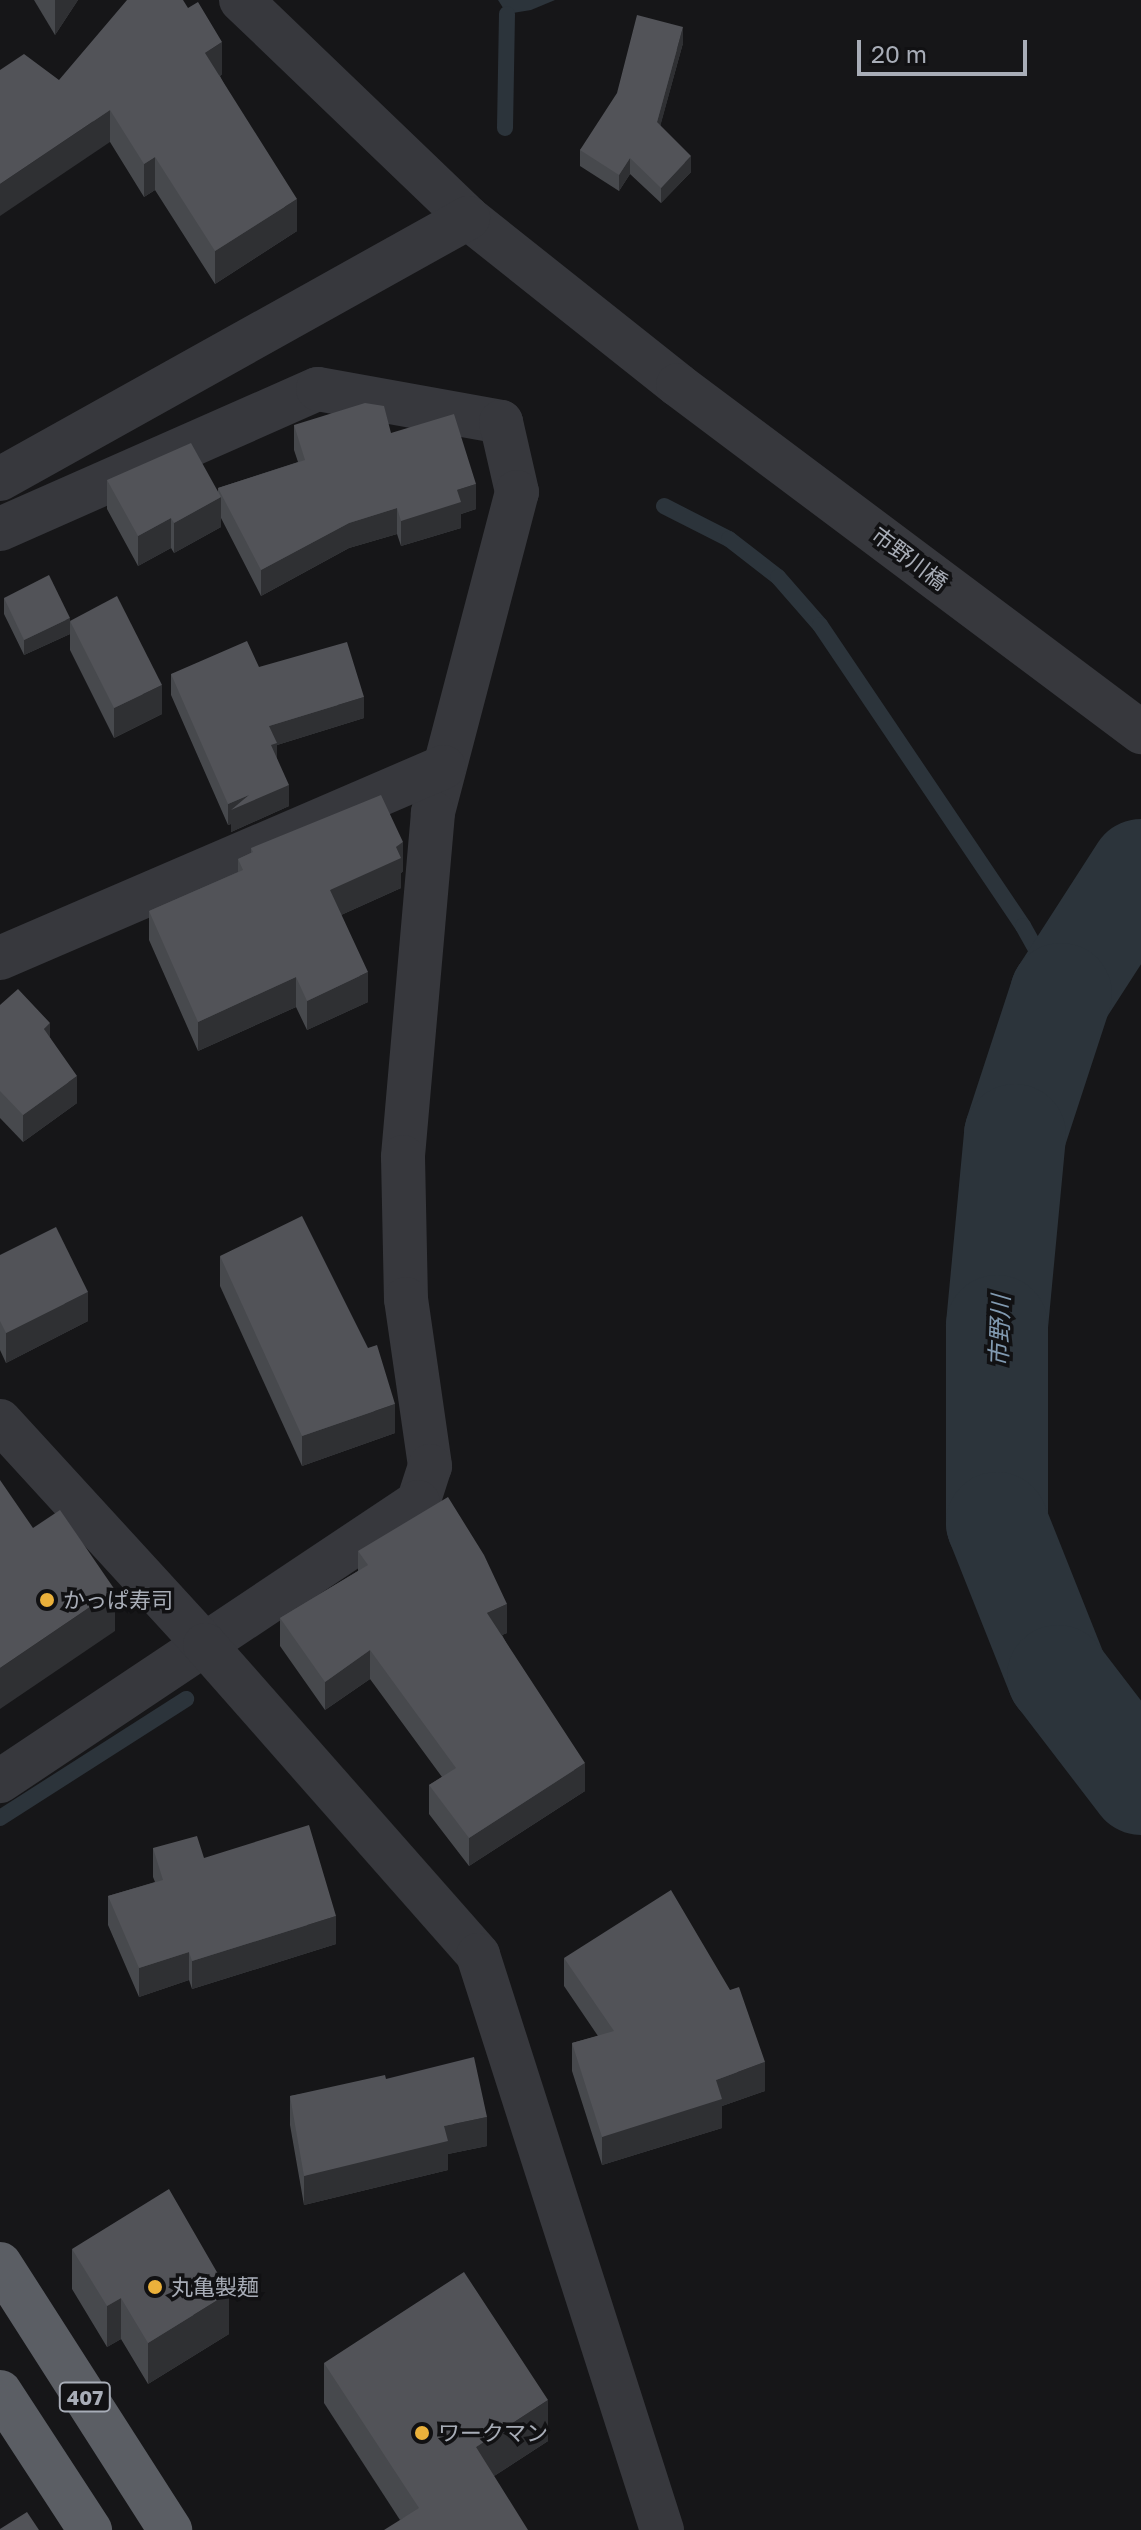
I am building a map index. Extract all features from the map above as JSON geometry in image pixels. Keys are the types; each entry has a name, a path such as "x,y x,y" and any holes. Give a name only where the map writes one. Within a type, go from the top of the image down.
{"highway":[{"name":"407","path":"0,2264 170,2530"},
{"path":"0,2392 90,2530"}],"street":[{"name":"市野川橋","path":"241,0 468,218 678,385 1141,732"},
{"path":"0,479 468,218"},
{"path":"0,529 318,389 501,422 517,492 433,813 403,1157 406,1299 430,1466 418,1502 0,1781"},
{"path":"0,958 444,767"},
{"path":"0,1421 205,1645 478,1955 662,2530"}],"shaded area":[{"path":"498,0 555,0 531,10 507,14"}],"building":[{"path":"127,0 183,0 188,8 198,2 222,42 205,53 297,199 215,251 155,157 144,164 110,110 0,184 0,70 24,54 59,80"},
{"path":"637,15 683,27 657,122 691,156 661,188 630,158 619,175 580,150 617,93"},
{"path":"365,403 384,406 391,433 454,414 476,484 457,490 461,502 401,521 397,508 349,523 261,570 218,488 305,460 294,425"},
{"path":"191,443 221,497 174,523 171,518 138,536 107,480"},
{"path":"49,575 70,618 24,640 4,598"},
{"path":"117,596 162,685 114,708 70,621"},
{"path":"247,641 259,667 347,642 364,697 269,726 277,743 271,745 289,785 231,810 249,795 228,804 171,674"},
{"path":"381,795 403,842 396,847 401,858 330,890 368,972 307,1001 296,977 198,1022 149,911 243,870 238,859 253,852 251,848"},
{"path":"18,989 50,1023 44,1029 77,1076 23,1115 0,1091 0,1005"},
{"path":"302,1216 368,1348 377,1345 395,1404 302,1436 220,1256"},
{"path":"56,1227 88,1292 6,1333 0,1321 0,1255"},
{"name":"かっぱ寿司","path":"0,1480 33,1528 60,1510 115,1590 0,1668"},
{"path":"448,1497 484,1555 507,1604 487,1613 585,1763 469,1838 429,1785 456,1768 370,1650 325,1682 280,1618 368,1565 358,1551"},
{"path":"309,1825 336,1916 192,1961 189,1952 139,1968 108,1896 163,1880 153,1848 197,1836 204,1858"},
{"path":"671,1890 730,1990 739,1987 765,2062 716,2080 722,2099 602,2137 572,2043 614,2031 564,1958"},
{"path":"474,2057 487,2117 444,2126 448,2141 304,2176 290,2096 385,2075 386,2079"},
{"path":"169,2189 229,2293 148,2343 121,2298 107,2306 72,2249"},
{"path":"464,2272 548,2400 476,2447 528,2530 384,2530 419,2508 324,2363"},
{"path":"27,2512 39,2530 0,2530 0,2529"}],"waterway":[{"path":"505,128 507,14"},
{"path":"664,506 729,539 778,577 820,625 1023,926 1061,994"},
{"name":"市野川","path":"1141,870 1061,994 1015,1135 997,1326 997,1523 1058,1676 1141,1784"},
{"path":"0,1818 186,1699"}],"place":[{"name":"かっぱ寿司","path":"47,1600"},
{"name":"丸亀製麺","path":"155,2287"},
{"name":"ワークマン","path":"422,2433"}]}
